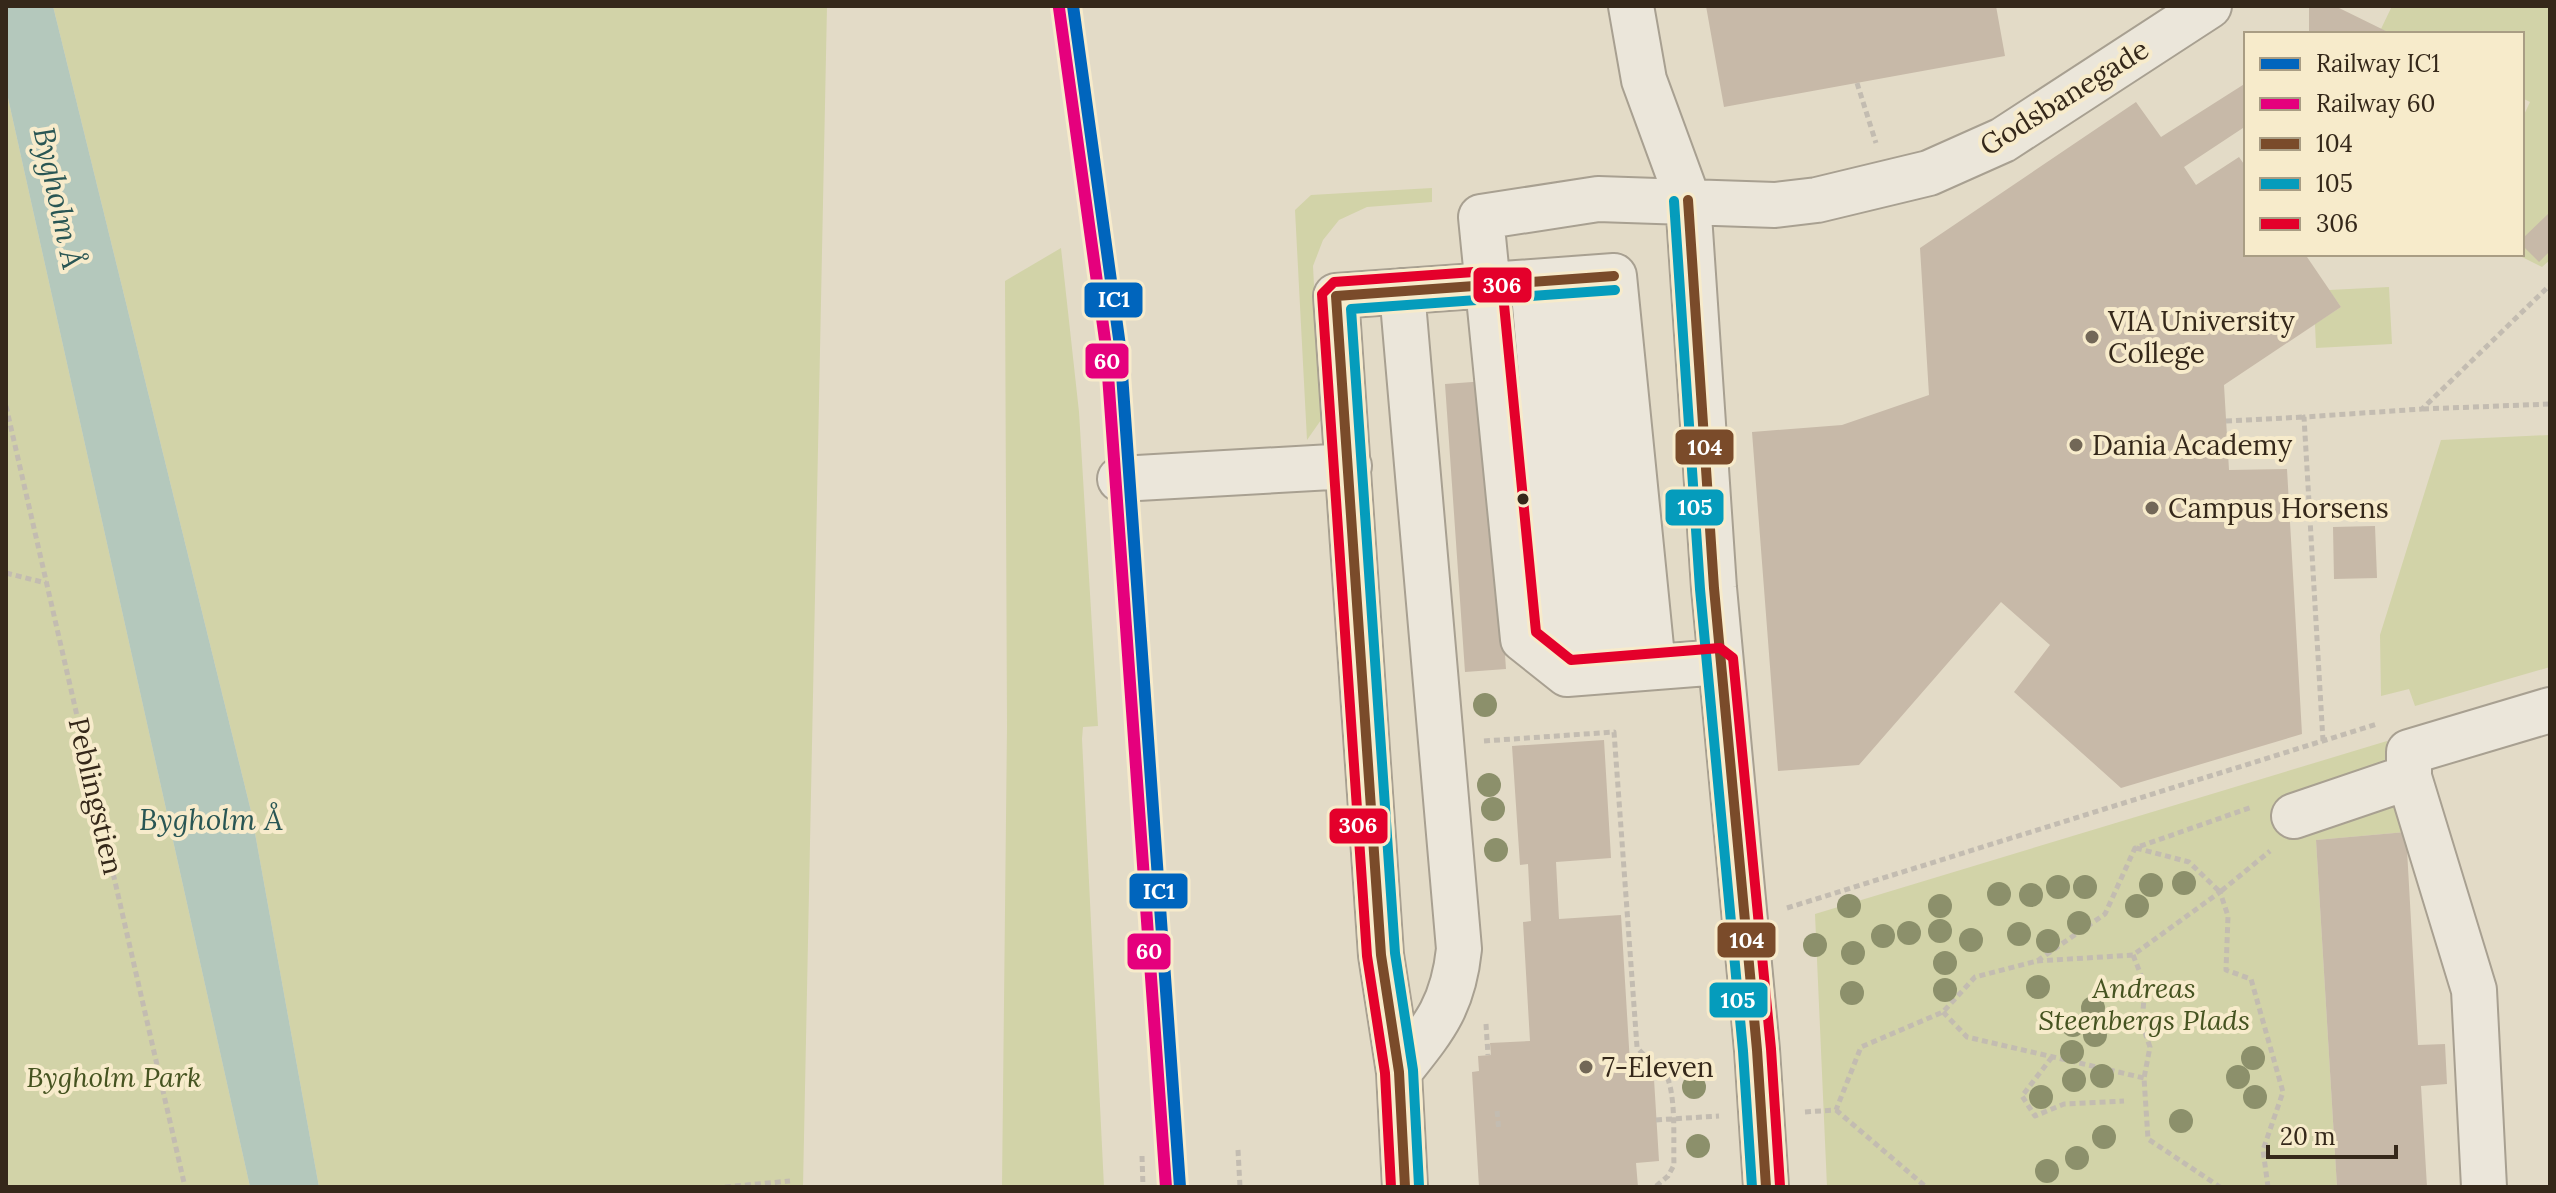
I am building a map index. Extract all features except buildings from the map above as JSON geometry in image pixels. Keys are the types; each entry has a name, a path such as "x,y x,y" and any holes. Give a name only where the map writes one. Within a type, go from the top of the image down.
{"street":[{"path":"1631,6 1644,80 1688,200 1720,662 1766,1187"},
{"name":"Godsbanegade","path":"1488,285 1481,217 1598,199 1775,205 1817,200 1929,173 2003,140 2209,6"},
{"path":"1595,277 1653,667"},
{"path":"1405,1187 1399,1072 1381,955 1336,296 1595,277"},
{"path":"1595,277 1610,670"},
{"path":"1533,282 1567,674"},
{"path":"1488,285 1523,639 1567,674 1720,662"},
{"path":"1399,1072 1434,1030 1447,1006 1456,983 1459,949 1402,291"},
{"path":"1120,479 1192,482 1349,466"},
{"path":"2277,822 2409,764 2550,710"},
{"path":"2409,764 2474,990 2484,1187"}],"path":[{"path":"1857,83 1888,183"},
{"path":"2422,409 2550,285"},
{"path":"2226,421 2550,404"},
{"name":"Peblingstien","path":"6,406 185,1187"},
{"path":"2304,417 2323,741"},
{"path":"6,573 46,583"},
{"path":"1745,921 2377,724 2409,764"},
{"path":"1482,741 1614,732 1637,1047 1646,1060 1662,1067 1669,1080 1674,1165 1668,1176 1655,1187"},
{"path":"2135,848 2277,822"},
{"path":"1836,1110 1861,1047 1943,1012 1975,977 2037,961 2133,955 2220,892 2277,822"},
{"path":"2135,848 2189,862 2220,892 2228,916 2226,970 2251,979 2283,1092 2263,1150 2268,1187"},
{"path":"2037,961 2105,914 2135,848"},
{"path":"2133,955 2145,985 2142,1024 2150,1047 2144,1078 2148,1139 2220,1187"},
{"path":"1943,1012 1967,1037 2144,1078"},
{"path":"2052,1057 2022,1096 2035,1116 2064,1104 2124,1101"},
{"path":"1761,1114 1836,1110 1926,1187"},
{"path":"1497,1111 1499,1131"},
{"path":"1656,1120 1672,1119"},
{"path":"1238,1150 1240,1187"},
{"path":"1142,1156 1143,1187"},
{"path":"725,1187 790,1181"}],"green space":[{"path":"53,6 827,6 803,1187 319,1187 251,811"},
{"path":"2392,6 2550,6 2550,260 2542,267 2520,256 2524,256 2524,115 2530,102 2524,99 2524,32 2388,32 2381,29"},
{"name":"Bygholm Park","path":"6,89 250,1187 6,1187"},
{"path":"1432,188 1432,202 1367,207 1339,220 1323,240 1313,266 1321,420 1307,440 1295,210 1311,195"},
{"path":"1061,248 1079,412 1098,726 1083,727 1082,739 1104,1187 1002,1187 1007,726 1005,281"},
{"path":"2389,287 2392,344 2316,348 2315,324 2341,307 2329,290"},
{"path":"2550,435 2550,667 2415,706 2409,689 2381,696 2380,635 2441,440"},
{"name":"Andreas Steenbergs Plads","path":"2387,741 2406,832 2316,840 2337,1187 1827,1187 1815,914"}],"water":[{"name":"Bygholm Å","path":"6,6 53,6 251,811 319,1187 250,1187 6,89"}],"rail line":[{"name":"IC1","path":"1073,6 1120,346 1180,1187"},
{"name":"60","path":"1059,8 1106,347 1166,1187"}],"transit line":[{"name":"104","path":"1688,200 1714,588 1757,1050 1766,1187"},
{"name":"105","path":"1674,201 1700,589 1743,1051 1752,1187"},
{"name":"306","path":"1391,1187 1385,1073 1367,956 1322,294 1334,282 1488,271 1497,274 1502,284 1536,632 1571,660 1720,648 1733,658 1771,1049 1780,1186"},
{"name":"104","path":"1405,1187 1399,1072 1381,955 1336,296 1614,276"},
{"name":"105","path":"1419,1186 1413,1070 1395,953 1351,309 1615,290"}],"place":[{"name":"VIA University College","path":"2092,337"},
{"name":"Dania Academy","path":"2076,445"},
{"name":"Campus Horsens","path":"2152,508"},
{"name":"7-Eleven","path":"1586,1067"}]}
